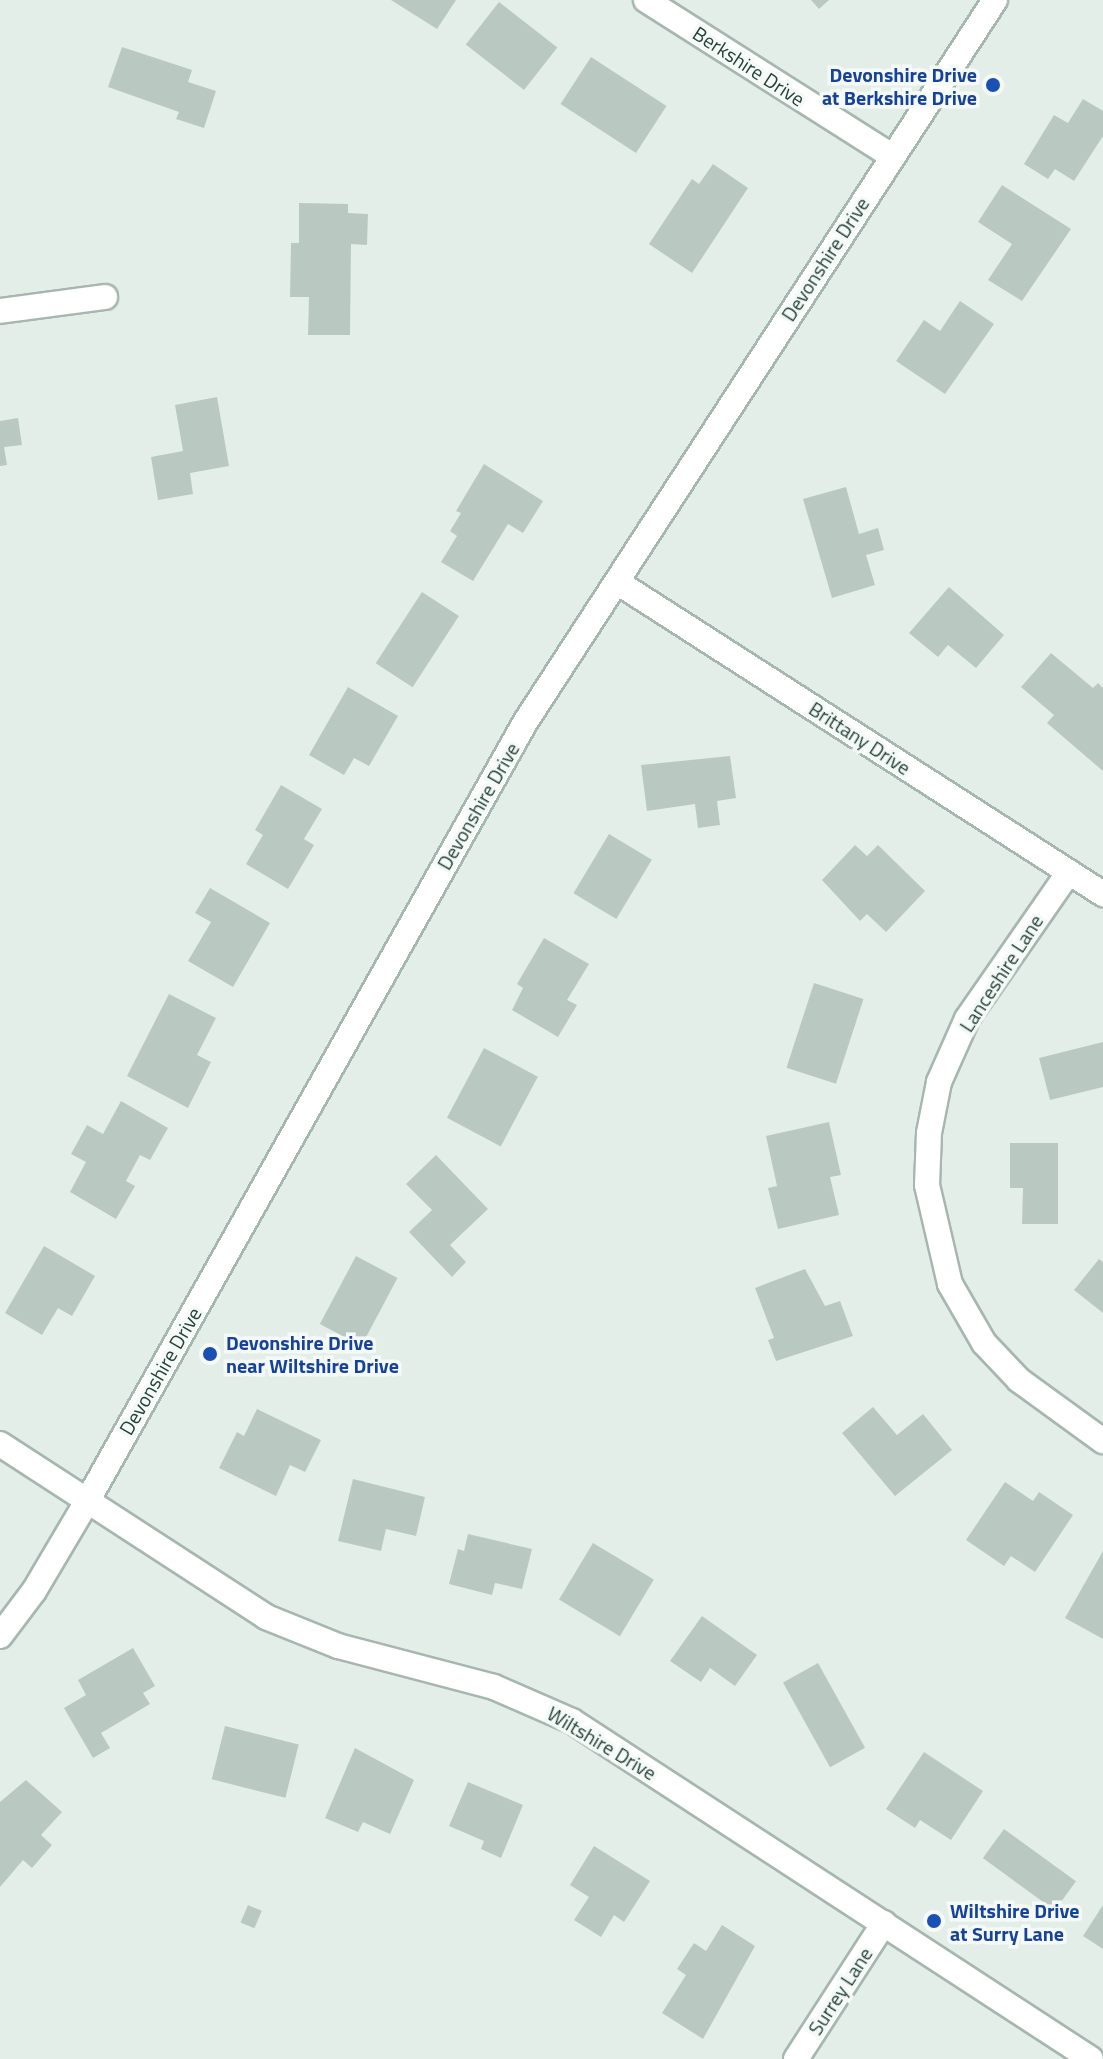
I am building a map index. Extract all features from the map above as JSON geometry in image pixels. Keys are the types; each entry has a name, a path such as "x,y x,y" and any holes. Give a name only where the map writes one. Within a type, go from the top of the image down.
{"street":[{"name":"Berkshire Drive","path":"646,0 892,156"},
{"name":"Devonshire Drive","path":"0,1636 34,1591 89,1498 526,721 995,0"},
{"path":"0,311 105,297"},
{"name":"Brittany Drive","path":"617,582 1103,894"},
{"name":"Lanceshire Lane","path":"1069,872 967,1019 939,1082 929,1133 927,1185 950,1284 984,1343 1019,1380 1103,1441"},
{"name":"Wiltshire Drive","path":"0,1444 89,1498 204,1582 266,1617 338,1646 494,1687 572,1721 1091,2059"},
{"name":"Surrey Lane","path":"796,2059 884,1923"}],"building":[{"path":"391,0 456,0 437,29"},
{"path":"811,0 829,0 819,9"},
{"path":"499,2 557,48 524,90 466,45"},
{"path":"122,47 192,70 188,82 216,91 204,128 176,119 179,112 108,87"},
{"path":"591,57 666,106 636,153 561,104"},
{"path":"1083,99 1103,111 1103,136 1074,181 1055,169 1048,179 1024,164 1054,115 1068,123"},
{"path":"713,164 748,188 692,273 649,244 692,179 699,184"},
{"path":"1002,185 1071,229 1022,301 988,280 1012,244 978,222"},
{"path":"299,203 348,204 348,213 368,214 367,245 351,244 350,335 308,335 309,297 290,297 291,243 299,243"},
{"path":"960,301 994,324 945,394 896,361 924,320 940,331"},
{"path":"217,397 229,466 190,473 193,494 158,500 151,457 183,451 175,405"},
{"path":"18,418 22,445 4,447 7,465 0,466 0,421"},
{"path":"484,464 543,501 523,533 508,524 473,581 441,562 457,536 450,531 461,513 456,511"},
{"path":"846,487 859,534 878,528 884,550 866,555 875,585 832,598 803,499"},
{"path":"949,587 1004,635 976,668 948,645 938,657 909,633"},
{"path":"422,592 459,616 413,687 376,663"},
{"path":"1051,653 1093,688 1098,683 1103,688 1103,771 1047,723 1054,715 1021,687"},
{"path":"348,687 398,716 369,766 354,758 344,775 309,755"},
{"path":"730,756 736,798 717,801 720,825 698,828 695,804 647,811 641,765"},
{"path":"281,785 322,809 304,839 314,845 288,889 246,864 263,835 255,830"},
{"path":"609,834 652,860 616,919 573,893"},
{"path":"855,845 867,856 878,845 925,891 886,932 867,914 860,921 822,880"},
{"path":"210,888 270,923 233,987 188,961 211,922 195,913"},
{"path":"544,938 589,964 567,1000 577,1005 558,1037 512,1010 523,988 517,984"},
{"path":"814,983 863,999 836,1084 786,1068"},
{"path":"169,994 216,1018 197,1055 211,1062 188,1108 127,1076"},
{"path":"1103,1042 1103,1087 1050,1100 1039,1058"},
{"path":"484,1048 538,1077 501,1146 447,1118"},
{"path":"121,1101 168,1128 150,1160 140,1155 126,1181 135,1186 116,1219 70,1192 86,1162 71,1154 87,1125 103,1134"},
{"path":"829,1122 841,1175 830,1177 839,1215 778,1229 768,1188 777,1186 766,1136"},
{"path":"1010,1143 1058,1143 1058,1224 1022,1224 1023,1188 1010,1188"},
{"path":"436,1155 488,1209 450,1245 466,1262 452,1277 409,1232 432,1210 406,1184"},
{"path":"44,1246 95,1276 72,1316 58,1308 42,1335 5,1313"},
{"path":"356,1256 397,1278 361,1346 320,1324"},
{"path":"1099,1259 1103,1262 1103,1313 1074,1290"},
{"path":"805,1269 825,1306 840,1301 853,1336 776,1361 768,1340 774,1338 755,1288"},
{"path":"873,1407 897,1435 923,1414 952,1450 895,1496 842,1433"},
{"path":"257,1409 321,1440 305,1472 290,1465 276,1496 219,1468 237,1432 244,1436"},
{"path":"353,1479 425,1497 416,1536 386,1529 381,1551 338,1541"},
{"path":"1005,1482 1033,1501 1039,1492 1073,1515 1035,1572 1011,1556 1004,1566 966,1540"},
{"path":"468,1534 532,1549 522,1589 495,1583 492,1595 449,1584 458,1549 464,1551"},
{"path":"593,1543 654,1580 620,1636 559,1600"},
{"path":"1103,1551 1103,1639 1065,1618"},
{"path":"702,1616 757,1655 735,1686 710,1668 701,1682 670,1661"},
{"path":"133,1648 155,1686 143,1693 150,1704 101,1733 110,1748 93,1758 64,1708 86,1695 78,1680"},
{"path":"818,1663 865,1748 830,1767 783,1682"},
{"path":"225,1726 299,1744 285,1798 212,1779"},
{"path":"355,1748 414,1780 390,1834 363,1822 358,1832 325,1818"},
{"path":"924,1752 983,1791 951,1840 920,1820 915,1828 886,1809"},
{"path":"26,1780 62,1812 41,1835 52,1845 32,1868 23,1860 0,1887 0,1802"},
{"path":"468,1782 523,1805 501,1858 481,1849 484,1841 449,1826"},
{"path":"1004,1829 1076,1881 1055,1910 983,1858"},
{"path":"594,1846 650,1881 624,1922 614,1915 601,1937 574,1920 589,1897 570,1885"},
{"path":"248,1905 262,1911 254,1928 241,1922"},
{"path":"1103,1905 1103,1949 1083,1936"},
{"path":"722,1925 755,1946 703,2039 662,2013 686,1975 677,1969 694,1943 706,1951"}],"place":[{"name":"Devonshire Drive at Berkshire Drive","path":"993,85"},
{"name":"Devonshire Drive near Wiltshire Drive","path":"210,1354"},
{"name":"Wiltshire Drive at Surry Lane","path":"934,1921"}]}
